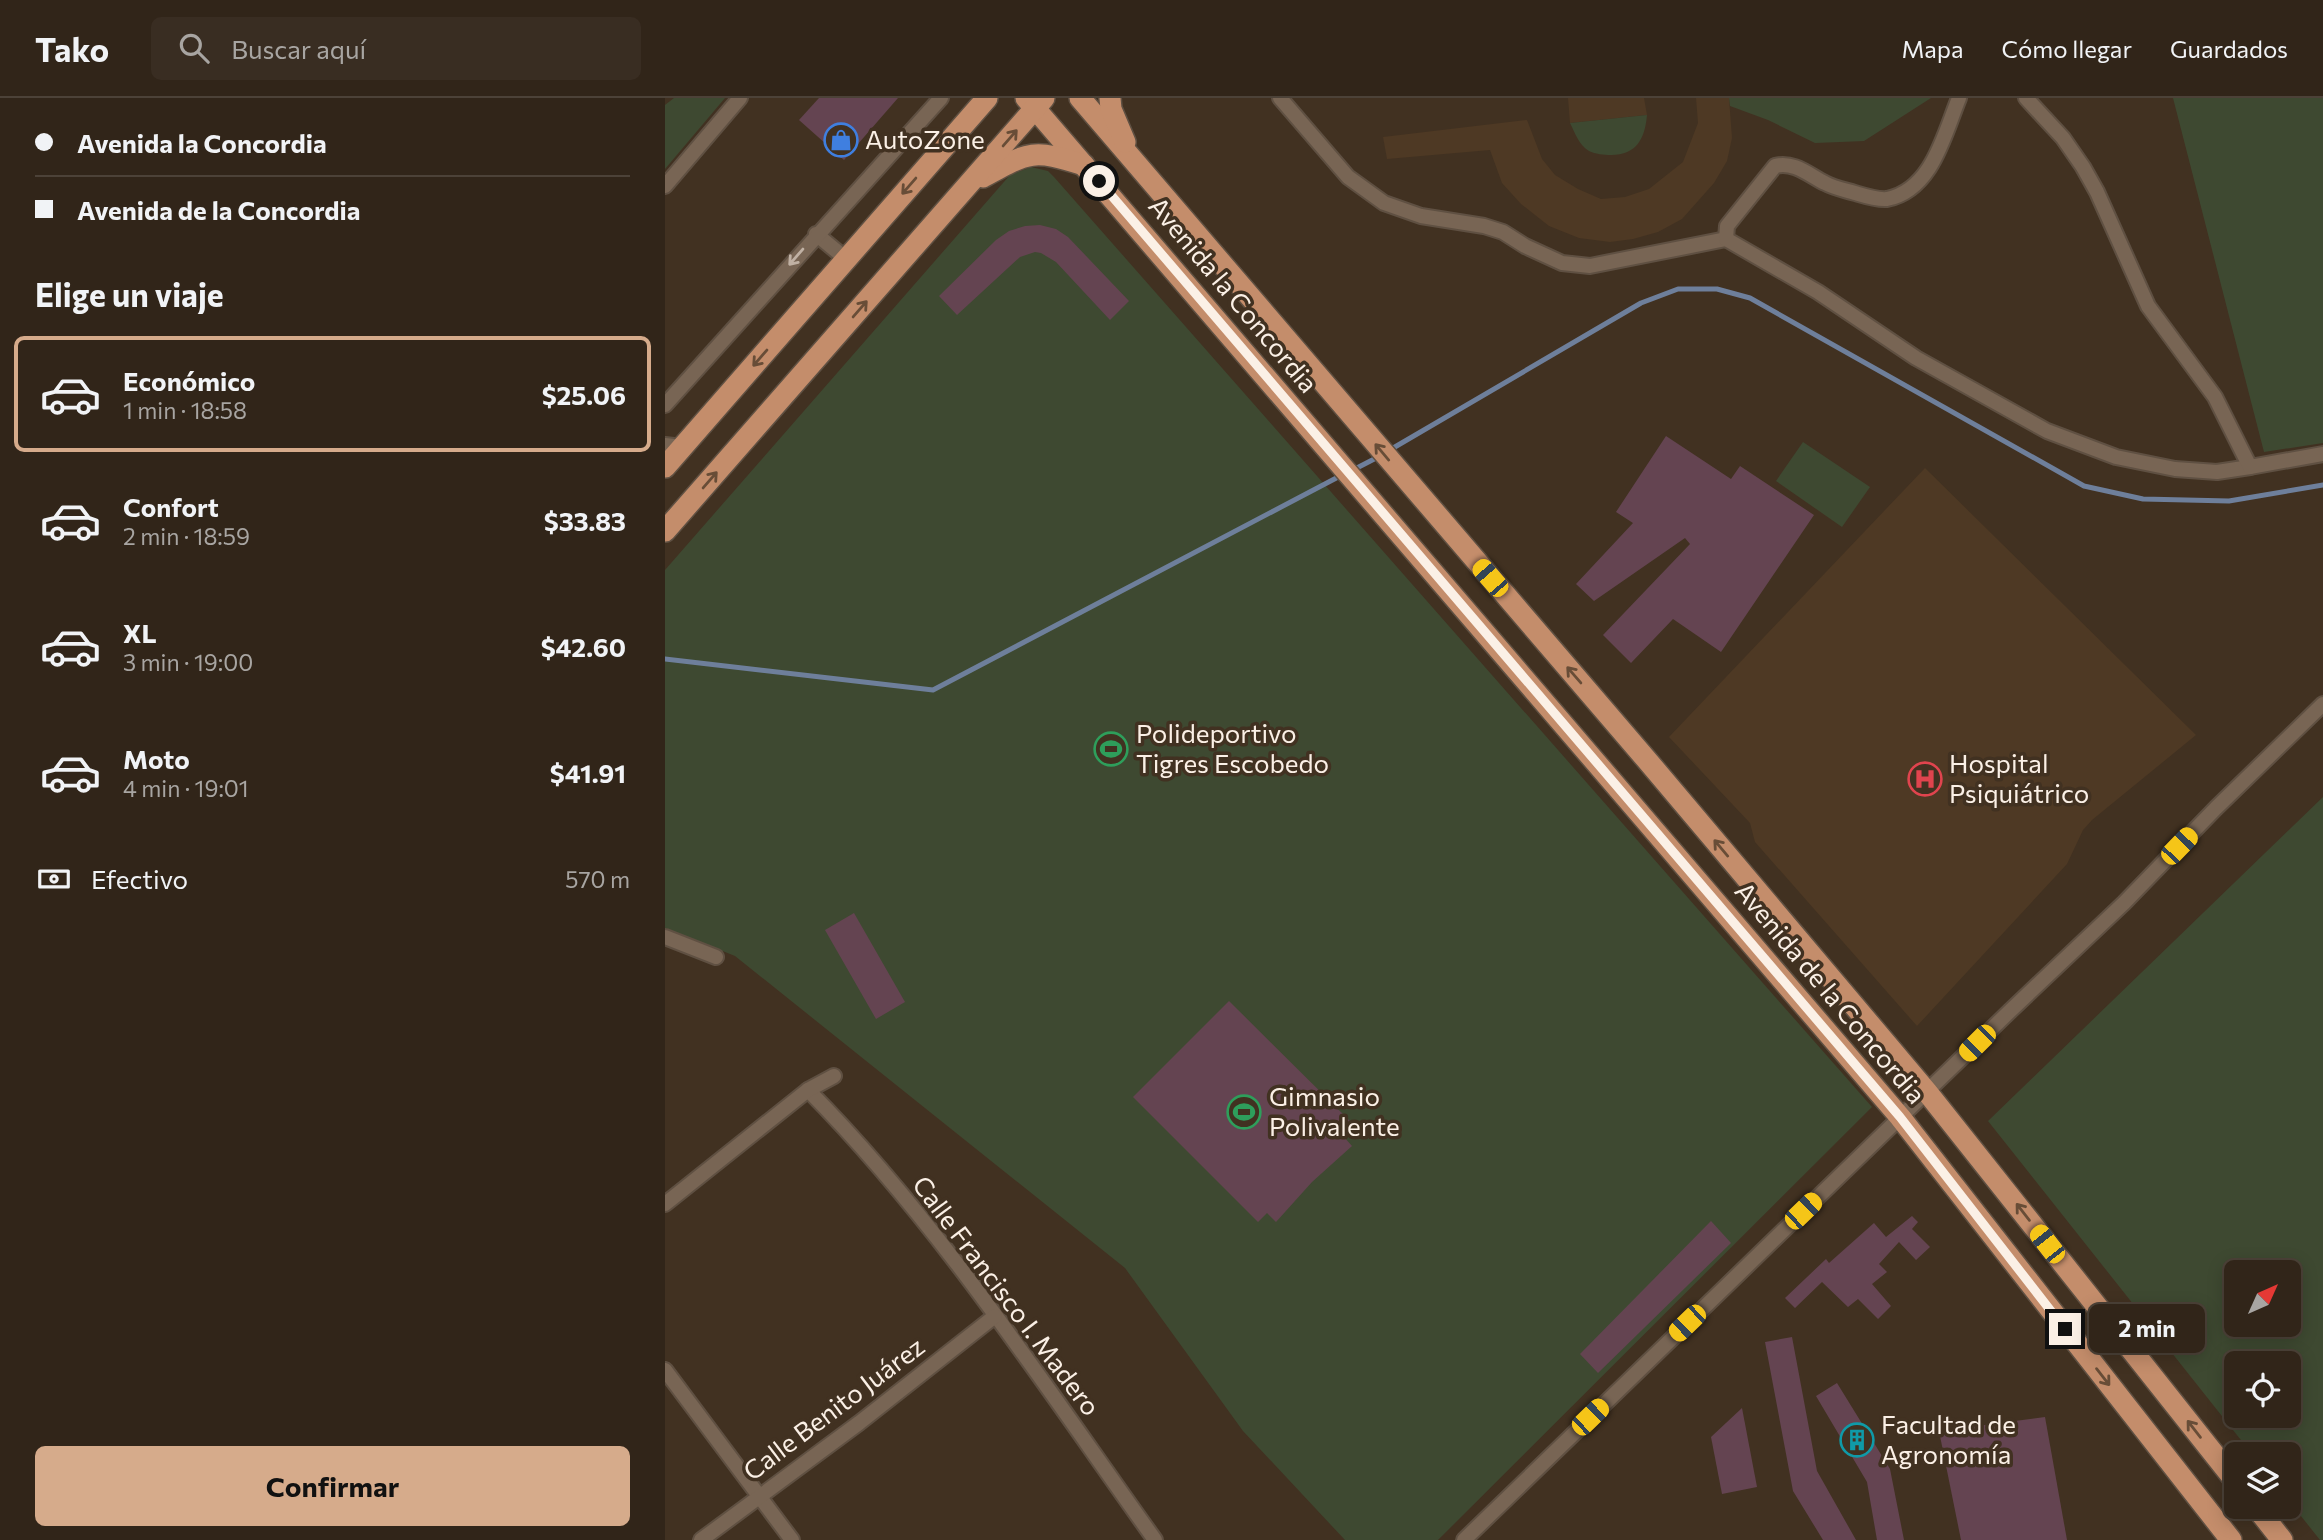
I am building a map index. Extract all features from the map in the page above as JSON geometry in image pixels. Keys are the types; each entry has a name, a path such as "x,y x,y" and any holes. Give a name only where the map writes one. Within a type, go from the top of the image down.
{"main road":[{"path":"665,467 674,446 846,259 986,98"},
{"name":"Avenida la Concordia","path":"1080,98 1404,478"},
{"path":"1110,98 1111,108 1132,160"},
{"path":"665,531 969,185 1035,102"},
{"name":"Avenida la Concordia","path":"1035,102 1085,165 1370,496"},
{"path":"969,185 1027,155 1045,154 1085,165"},
{"name":"Avenida de la Concordia","path":"1404,478 1927,1092 2224,1467"},
{"name":"Avenida de la Concordia","path":"1370,496 1900,1117 2231,1540"},
{"path":"2265,1519 2282,1540"}],"street":[{"path":"665,186 740,98"},
{"path":"665,405 941,98"},
{"path":"1280,98 1348,177 1384,203 1420,216 1484,226 1503,232 1525,246 1562,263 1590,266 1725,239 1818,292 1916,358 2047,431 2116,457 2175,469 2217,472 2323,454"},
{"path":"1725,239 1727,226 1775,166 1791,165 1836,188 1867,197 1885,199 1907,191 1929,168 1959,98"},
{"path":"2026,98 2063,138 2083,167 2148,306 2214,397 2250,467"},
{"path":"816,234 846,259"},
{"path":"1464,1540 2125,903 2216,808 2323,704"},
{"path":"665,937 716,957"},
{"path":"665,1204 808,1090 834,1076"},
{"name":"Calle Francisco I. Madero","path":"808,1090 852,1135 995,1316 1155,1540"},
{"name":"Calle Benito Juárez","path":"701,1540 995,1316"},
{"path":"665,1370 792,1540"}],"shaded area":[{"path":"1568,98 1644,98 1647,115 1570,123"},
{"path":"1696,98 1729,98 1732,138 1727,161 1714,183 1682,219 1658,232 1610,242 1579,238 1549,226 1521,204 1502,183 1490,150 1387,159 1383,137 1527,120 1542,159 1555,175 1601,199 1625,197 1649,189 1683,162 1698,123"},
{"name":"Hospital Psiquiátrico","path":"1925,468 2196,735 2092,820 2083,830 2067,864 1917,1026 1755,842 1750,823 1669,737"}],"green space":[{"path":"674,98 725,98 665,169 665,105"},
{"path":"1729,98 1931,98 1864,141 1815,143 1768,120 1730,106"},
{"path":"2173,98 2323,98 2323,443 2264,452"},
{"path":"1647,115 1638,144 1627,152 1611,155 1589,151 1580,142 1570,123"},
{"name":"Polideportivo Tigres Escobedo","path":"1031,167 1048,171 1054,177 1872,1107 1438,1540 1345,1540 1243,1431 1125,1268 735,956 665,928 665,570 1010,175"},
{"path":"1803,442 1870,487 1842,527 1776,481"},
{"path":"2323,797 2323,1540 2320,1540 2301,1516 2301,1442 2242,1442 2231,1428 2301,1428 2301,1351 2224,1351 2224,1419 1988,1121"}],"building":[{"name":"AutoZone","path":"819,98 898,98 844,160 799,120"},
{"path":"1040,225 1056,229 1068,237 1129,301 1110,320 1056,262 1035,252 1020,257 957,315 939,296 996,240 1009,231"},
{"path":"1666,436 1731,479 1740,466 1814,515 1721,652 1673,619 1631,663 1603,635 1690,544 1685,538 1594,601 1576,584 1633,523 1616,512"},
{"path":"854,913 905,1002 876,1019 825,930"},
{"name":"Gimnasio Polivalente","path":"1229,1001 1355,1126 1344,1137 1352,1146 1312,1182 1276,1222 1267,1213 1258,1222 1133,1097"},
{"path":"1912,1216 1918,1222 1912,1229 1930,1247 1916,1260 1899,1242 1879,1264 1887,1272 1872,1284 1891,1306 1878,1319 1858,1299 1848,1307 1822,1282 1795,1308 1785,1298 1826,1259 1829,1263 1874,1223 1886,1237"},
{"path":"1711,1221 1731,1243 1598,1373 1580,1354"},
{"path":"1792,1337 1817,1471 1856,1540 1823,1540 1793,1491 1765,1342"},
{"path":"1837,1383 1890,1469 1904,1540 1877,1540 1867,1482 1816,1396"},
{"path":"1742,1408 1757,1487 1722,1494 1711,1437"},
{"path":"2045,1417 2067,1540 1961,1540 1939,1431"}],"waterway":[{"path":"1388,451 1641,303 1678,289 1717,289 1750,298 2084,486 2143,499 2229,501 2323,485"},
{"path":"1351,471 1380,456"},
{"path":"665,659 933,690 1342,475"}],"place":[{"name":"AutoZone","path":"841,140"},
{"name":"Polideportivo Tigres Escobedo","path":"1111,749"},
{"name":"Hospital Psiquiátrico","path":"1925,779"},
{"name":"Gimnasio Polivalente","path":"1244,1112"},
{"name":"Facultad de Agronomía","path":"1857,1440"}],"route":[{"path":"1099,181 1900,1117 2065,1329"}]}
